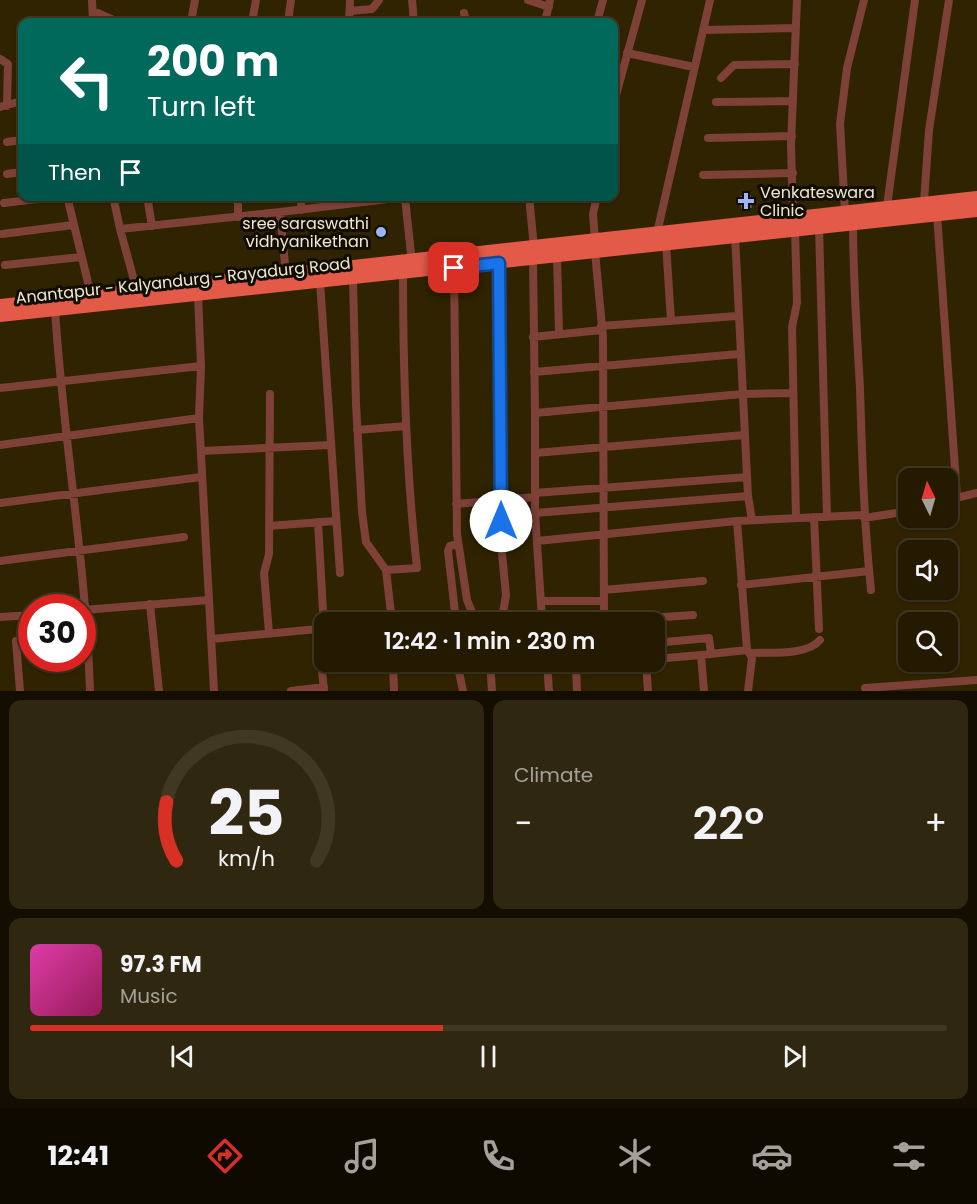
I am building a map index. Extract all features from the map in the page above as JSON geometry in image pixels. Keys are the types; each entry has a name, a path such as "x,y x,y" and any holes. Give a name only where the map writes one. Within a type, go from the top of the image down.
{"highway":[{"name":"Anantapur - Kalyandurg - Rayadurg Road","path":"662,238 735,235 794,223 819,226 886,206 977,198"},
{"name":"Anantapur - Kalyandurg - Rayadurg Road","path":"0,306 92,295 198,295 353,279 409,269 534,253 794,223 849,217 937,214 977,210"},
{"name":"Anantapur - Kalyandurg - Rayadurg Road","path":"0,315 55,310 138,295 286,275 454,268 499,263 534,253 556,256 595,246"}],"street":[{"path":"92,0 93,18"},
{"path":"192,18 195,0"},
{"path":"253,18 256,0"},
{"path":"289,18 291,0"},
{"path":"349,18 350,0"},
{"path":"350,11 372,9 379,0"},
{"path":"412,0 414,18"},
{"path":"528,0 549,4"},
{"path":"598,18 603,0"},
{"path":"618,87 642,0"},
{"path":"671,321 662,238 694,67 710,0"},
{"path":"796,518 792,327 797,294 792,136 797,0"},
{"path":"864,0 846,69 840,124 849,217 860,386 863,516 871,590"},
{"path":"886,206 915,0"},
{"path":"924,202 929,130 949,0"},
{"path":"93,10 110,18"},
{"path":"703,30 796,28"},
{"path":"627,53 694,67"},
{"path":"0,59 8,64 4,106"},
{"path":"721,78 734,65 795,64"},
{"path":"716,102 793,101"},
{"path":"708,138 792,136"},
{"path":"7,142 18,141"},
{"path":"7,174 18,173"},
{"path":"704,175 793,173"},
{"path":"4,203 21,201"},
{"path":"68,201 92,295"},
{"path":"114,201 138,295"},
{"path":"148,201 152,226"},
{"path":"238,201 238,216"},
{"path":"301,201 302,210"},
{"path":"120,229 302,210 354,201"},
{"path":"386,570 417,568 406,426 409,201"},
{"path":"529,201 534,253 535,513 542,612"},
{"path":"596,201 593,214 602,328 604,601 606,612"},
{"path":"280,212 286,275"},
{"path":"937,214 950,468"},
{"path":"2,234 73,225"},
{"path":"819,226 827,517"},
{"path":"735,235 739,354 748,496 752,520"},
{"path":"556,256 559,334"},
{"path":"5,265 81,257"},
{"path":"499,263 501,543 506,595 503,612"},
{"path":"454,268 458,544 467,600 472,612"},
{"path":"353,279 357,430 366,542 386,570 391,612"},
{"path":"320,282 334,521 340,573"},
{"path":"198,295 201,366 199,418 201,477 214,691"},
{"path":"55,310 60,381 75,494 84,594"},
{"path":"533,337 602,328 737,316"},
{"path":"534,372 739,354"},
{"path":"0,388 201,366"},
{"path":"535,413 742,394 794,393"},
{"path":"268,633 264,573 269,558 270,394"},
{"path":"0,445 199,418"},
{"path":"357,430 406,426"},
{"path":"535,453 744,435"},
{"path":"201,451 330,445"},
{"path":"0,503 201,477"},
{"path":"456,504 603,488 747,477"},
{"path":"958,497 977,493"},
{"path":"535,513 748,496"},
{"path":"537,541 737,521 863,516 898,512"},
{"path":"814,517 819,629"},
{"path":"269,526 334,521"},
{"path":"737,521 741,585 749,652 752,658 748,691"},
{"path":"318,522 321,612"},
{"path":"0,561 184,537"},
{"path":"455,612 448,548 458,544"},
{"path":"741,585 869,571"},
{"path":"604,590 703,581"},
{"path":"96,609 209,600"},
{"path":"541,601 604,601"},
{"path":"150,604 159,691"},
{"path":"665,617 693,615"},
{"path":"0,617 18,616"},
{"path":"212,639 314,630"},
{"path":"665,642 709,638 711,654"},
{"path":"665,658 806,649 820,640"},
{"path":"16,641 20,691"},
{"path":"701,655 704,691"},
{"path":"89,672 90,691"},
{"path":"291,691 324,689 323,672"},
{"path":"393,672 394,691"},
{"path":"459,672 463,691"},
{"path":"491,672 492,691"},
{"path":"548,672 549,691"},
{"path":"576,672 578,691"},
{"path":"647,672 648,691"},
{"path":"865,688 977,680"}],"building":[{"path":"750,196 751,207 742,208 741,197"}],"place":[{"name":"Venkateswara Clinic","path":"746,201"},
{"name":"sree saraswathi vidhyanikethan","path":"381,232"}],"route":[{"path":"454,268 499,263 501,521"}]}
